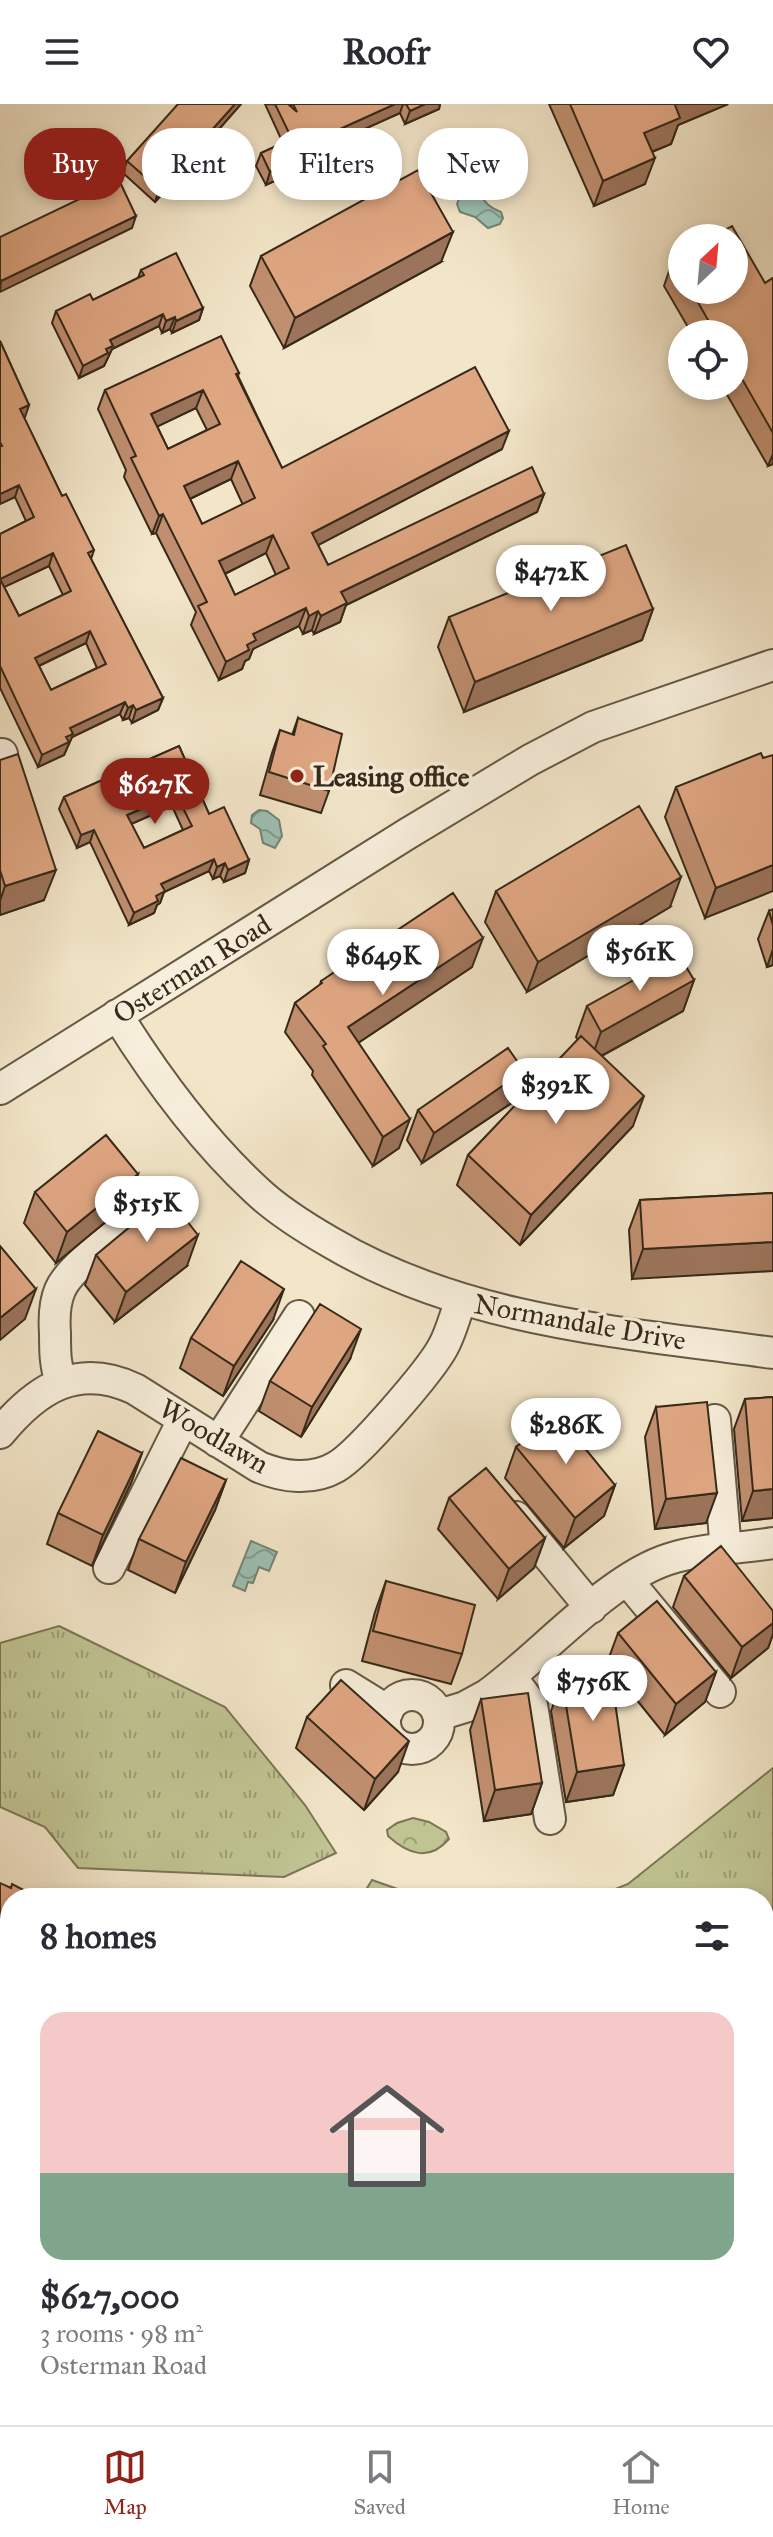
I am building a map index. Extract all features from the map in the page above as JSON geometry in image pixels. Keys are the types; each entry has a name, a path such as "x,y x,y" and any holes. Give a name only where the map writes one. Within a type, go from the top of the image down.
{"street":[{"name":"Osterman Road","path":"0,1089 530,760 593,727 773,665"},
{"name":"Normandale Drive","path":"117,1015 178,1105 215,1149 258,1192 302,1226 349,1254 408,1282 461,1300 560,1323 773,1353"},
{"path":"61,1382 55,1367 54,1327 60,1289 73,1271 147,1211"},
{"name":"Woodlawn","path":"5,1413 61,1382 92,1376 115,1380 242,1457 276,1473 310,1477 337,1467 412,1389 444,1346 461,1300"},
{"path":"218,1442 299,1316"},
{"path":"109,1568 183,1420"},
{"path":"715,1420 726,1551"},
{"path":"497,1495 591,1608"},
{"path":"439,1715 465,1707 511,1677 627,1580 669,1558 773,1543"},
{"path":"627,1580 720,1692"},
{"path":"511,1677 532,1705 550,1819"},
{"path":"346,1685 388,1711"},
{"path":"419,1696 428,1700 439,1715 437,1734 424,1747 406,1749 397,1745 386,1729 388,1711 400,1698 419,1696"}],"green space":[{"path":"59,1626 225,1707 305,1805 336,1853 284,1877 78,1868 45,1827 0,1807 0,1643"},
{"path":"773,1768 773,1888 618,1888 628,1884"},
{"path":"413,1818 429,1822 446,1832 449,1839 434,1851 418,1853 388,1836 387,1830"},
{"path":"372,1880 395,1888 367,1888"}],"water":[{"path":"459,200 485,200 501,212 503,218 500,224 488,228 475,217 460,212"},
{"path":"259,810 267,811 279,820 282,836 275,848 263,843 260,829 251,823 252,815"},
{"path":"251,1541 277,1552 269,1571 259,1567 253,1583 248,1582 245,1591 233,1586"}],"building":[{"path":"178,104 235,104 214,128 157,128"},
{"path":"275,104 288,104 297,112 293,104 395,104 342,128 287,128"},
{"path":"406,104 425,104 410,111"},
{"path":"570,104 676,104 680,118 644,133 655,158 603,181"},
{"path":"142,144 142,174 127,161"},
{"path":"271,148 271,172 270,172 261,153"},
{"path":"418,170 418,200 435,200 453,232 295,318 261,256 363,200 402,200 402,179"},
{"path":"126,195 136,216 1,281 0,237 77,200 126,200"},
{"path":"176,253 203,308 176,321 175,317 166,321 163,314 110,340 113,346 106,349 108,353 83,366 56,311 90,294 93,300 144,275 141,270"},
{"path":"748,254 765,283 773,278 773,433 748,389 748,320 708,320 699,304 748,304"},
{"path":"221,336 282,468 475,367 509,431 312,533 328,565 532,467 544,494 341,592 347,603 321,616 318,611 309,616 306,608 253,634 256,640 247,645 249,650 226,662 198,606 207,602 131,458 136,456 105,390","holes":["203,390 220,424 168,449 151,414","238,461 255,498 202,524 184,486","273,535 289,568 235,595 219,561"]},
{"path":"0,341 29,405 20,409 62,496 66,494 94,550 88,553 163,698 136,710 133,705 128,708 125,702 70,728 73,734 66,737 69,742 42,755 0,666 0,579 0,534 34,517 19,485 0,494","holes":["53,553 71,591 19,616 0,579","90,631 106,664 51,690 35,658"]},
{"path":"626,545 653,609 475,682 449,617"},
{"path":"298,718 342,734 329,791 269,772 280,730 294,735"},
{"path":"179,746 209,814 224,807 249,860 228,870 225,863 217,867 214,859 161,884 165,891 156,896 158,901 134,913 94,830 81,835 64,797","holes":["176,794 192,826 144,848 127,815"]},
{"path":"761,753 763,758 773,755 773,865 716,888 676,787"},
{"path":"18,754 56,870 5,886 0,870 0,760"},
{"path":"639,806 681,877 538,962 496,891"},
{"path":"453,893 483,938 348,1027 410,1119 383,1137 323,1046 326,1044 295,1003 321,981"},
{"path":"679,955 694,980 601,1032 587,1006"},
{"path":"581,1036 644,1096 531,1215 468,1155"},
{"path":"508,1048 524,1071 434,1133 418,1110"},
{"path":"106,1135 138,1174 67,1232 35,1192"},
{"path":"773,1193 773,1242 643,1249 640,1200"},
{"path":"167,1196 198,1235 126,1292 96,1255"},
{"path":"0,1246 36,1289 0,1318"},
{"path":"241,1261 284,1289 234,1366 191,1338"},
{"path":"320,1304 361,1329 312,1407 270,1381"},
{"path":"773,1397 773,1489 753,1491 745,1399"},
{"path":"707,1402 717,1493 666,1499 656,1407"},
{"path":"557,1414 615,1485 575,1518 516,1447"},
{"path":"98,1431 142,1453 103,1535 58,1513"},
{"path":"181,1458 226,1480 186,1562 139,1539"},
{"path":"486,1468 545,1538 509,1569 449,1498"},
{"path":"721,1546 773,1611 773,1623 742,1647 684,1576"},
{"path":"386,1581 475,1605 462,1654 373,1631"},
{"path":"657,1601 716,1672 676,1704 618,1633"},
{"path":"611,1674 624,1765 577,1772 562,1681"},
{"path":"341,1680 409,1741 375,1779 307,1717"},
{"path":"528,1693 542,1783 495,1790 481,1699"}],"place":[{"name":"Leasing office","path":"297,776"}]}
